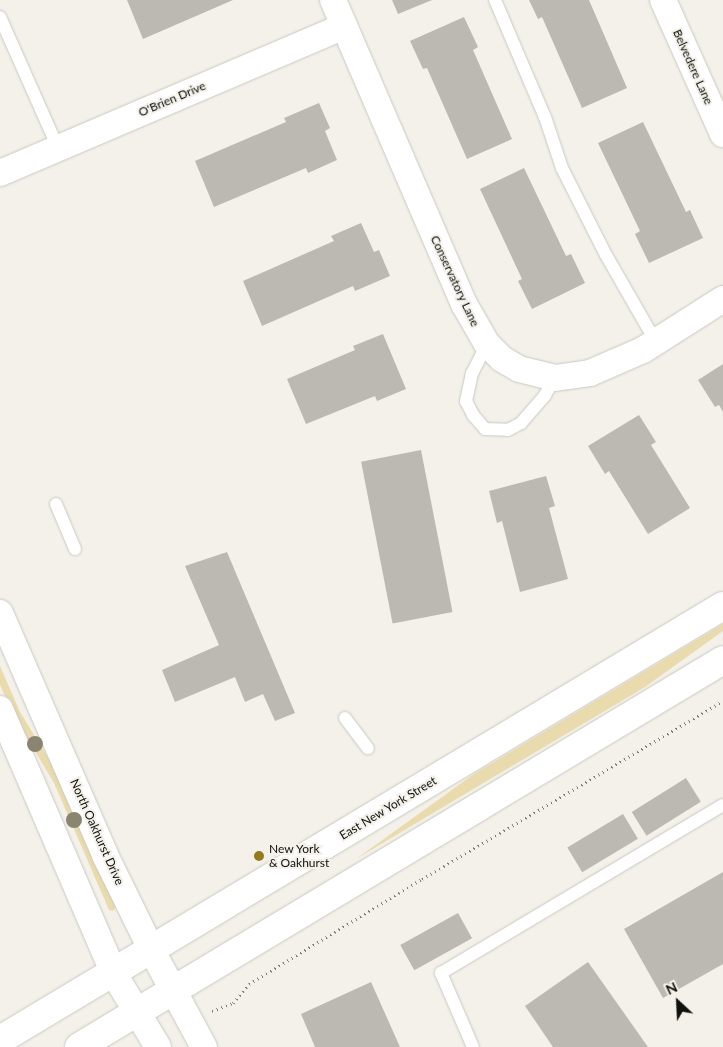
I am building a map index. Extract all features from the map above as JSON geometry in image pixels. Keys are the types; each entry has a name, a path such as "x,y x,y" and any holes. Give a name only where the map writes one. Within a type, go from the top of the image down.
{"main road":[{"name":"East New York Street","path":"0,1040 114,974 723,606"},
{"path":"79,1047 723,660"}],"street":[{"name":"Conservatory Lane","path":"333,0 464,304 487,344 519,368 555,378 590,373 656,342 723,299"},
{"name":"Belvedere Lane","path":"663,0 723,134"},
{"name":"O'Brien Drive","path":"0,173 344,26"},
{"name":"North Oakhurst Drive","path":"0,613 106,854 152,951 204,1047"},
{"path":"0,710 114,974 158,1047"}],"lane":[{"path":"495,0 542,108 562,168 606,256 656,342"},
{"path":"0,17 58,148"},
{"path":"487,344 472,373 466,401 473,415 486,429 508,430 521,423 545,395 555,378"},
{"path":"56,504 75,549"},
{"path":"344,718 368,748"},
{"path":"473,1047 441,973 723,805"}],"path":[{"path":"223,1005 233,1003 249,984 723,701"}],"shaded area":[{"path":"723,624 723,631 645,687 356,859 474,774"},
{"path":"0,666 20,712 55,769 116,907 113,911 109,910 54,783 13,714 0,685"}],"building":[{"path":"127,0 233,0 143,39"},
{"path":"392,0 432,0 398,14"},
{"path":"529,0 589,0 627,88 582,108 542,17 538,19"},
{"path":"464,17 478,47 473,50 512,139 467,159 427,68 423,69 410,41"},
{"path":"319,103 330,128 325,131 337,160 308,173 306,168 214,207 195,161 286,122 284,118"},
{"path":"643,122 686,212 690,210 703,238 649,263 635,234 640,231 598,143"},
{"path":"524,168 566,256 571,254 585,283 532,309 518,281 522,279 480,189"},
{"path":"361,223 374,252 379,250 390,276 355,291 353,286 262,326 243,281 334,241 331,236"},
{"path":"383,334 406,389 377,401 375,396 306,424 287,379 355,350 353,346"},
{"path":"723,364 723,412 719,405 715,407 698,380"},
{"path":"639,415 656,442 651,445 690,508 648,534 609,471 605,474 588,446"},
{"path":"421,450 452,612 393,624 361,462"},
{"path":"546,476 555,506 549,508 568,579 520,592 502,521 497,523 489,491"},
{"path":"227,552 295,713 275,721 263,694 245,702 235,677 175,702 162,670 219,645 185,566"},
{"path":"686,778 701,802 647,836 632,812"},
{"path":"623,814 638,839 582,872 567,847"},
{"path":"723,872 723,964 663,998 624,929"},
{"path":"458,913 472,938 414,970 400,945"},
{"path":"588,962 648,1047 553,1047 525,1006"},
{"path":"371,982 400,1047 315,1047 301,1014"}],"place":[{"name":"New York & Oakhurst","path":"259,856"}]}
